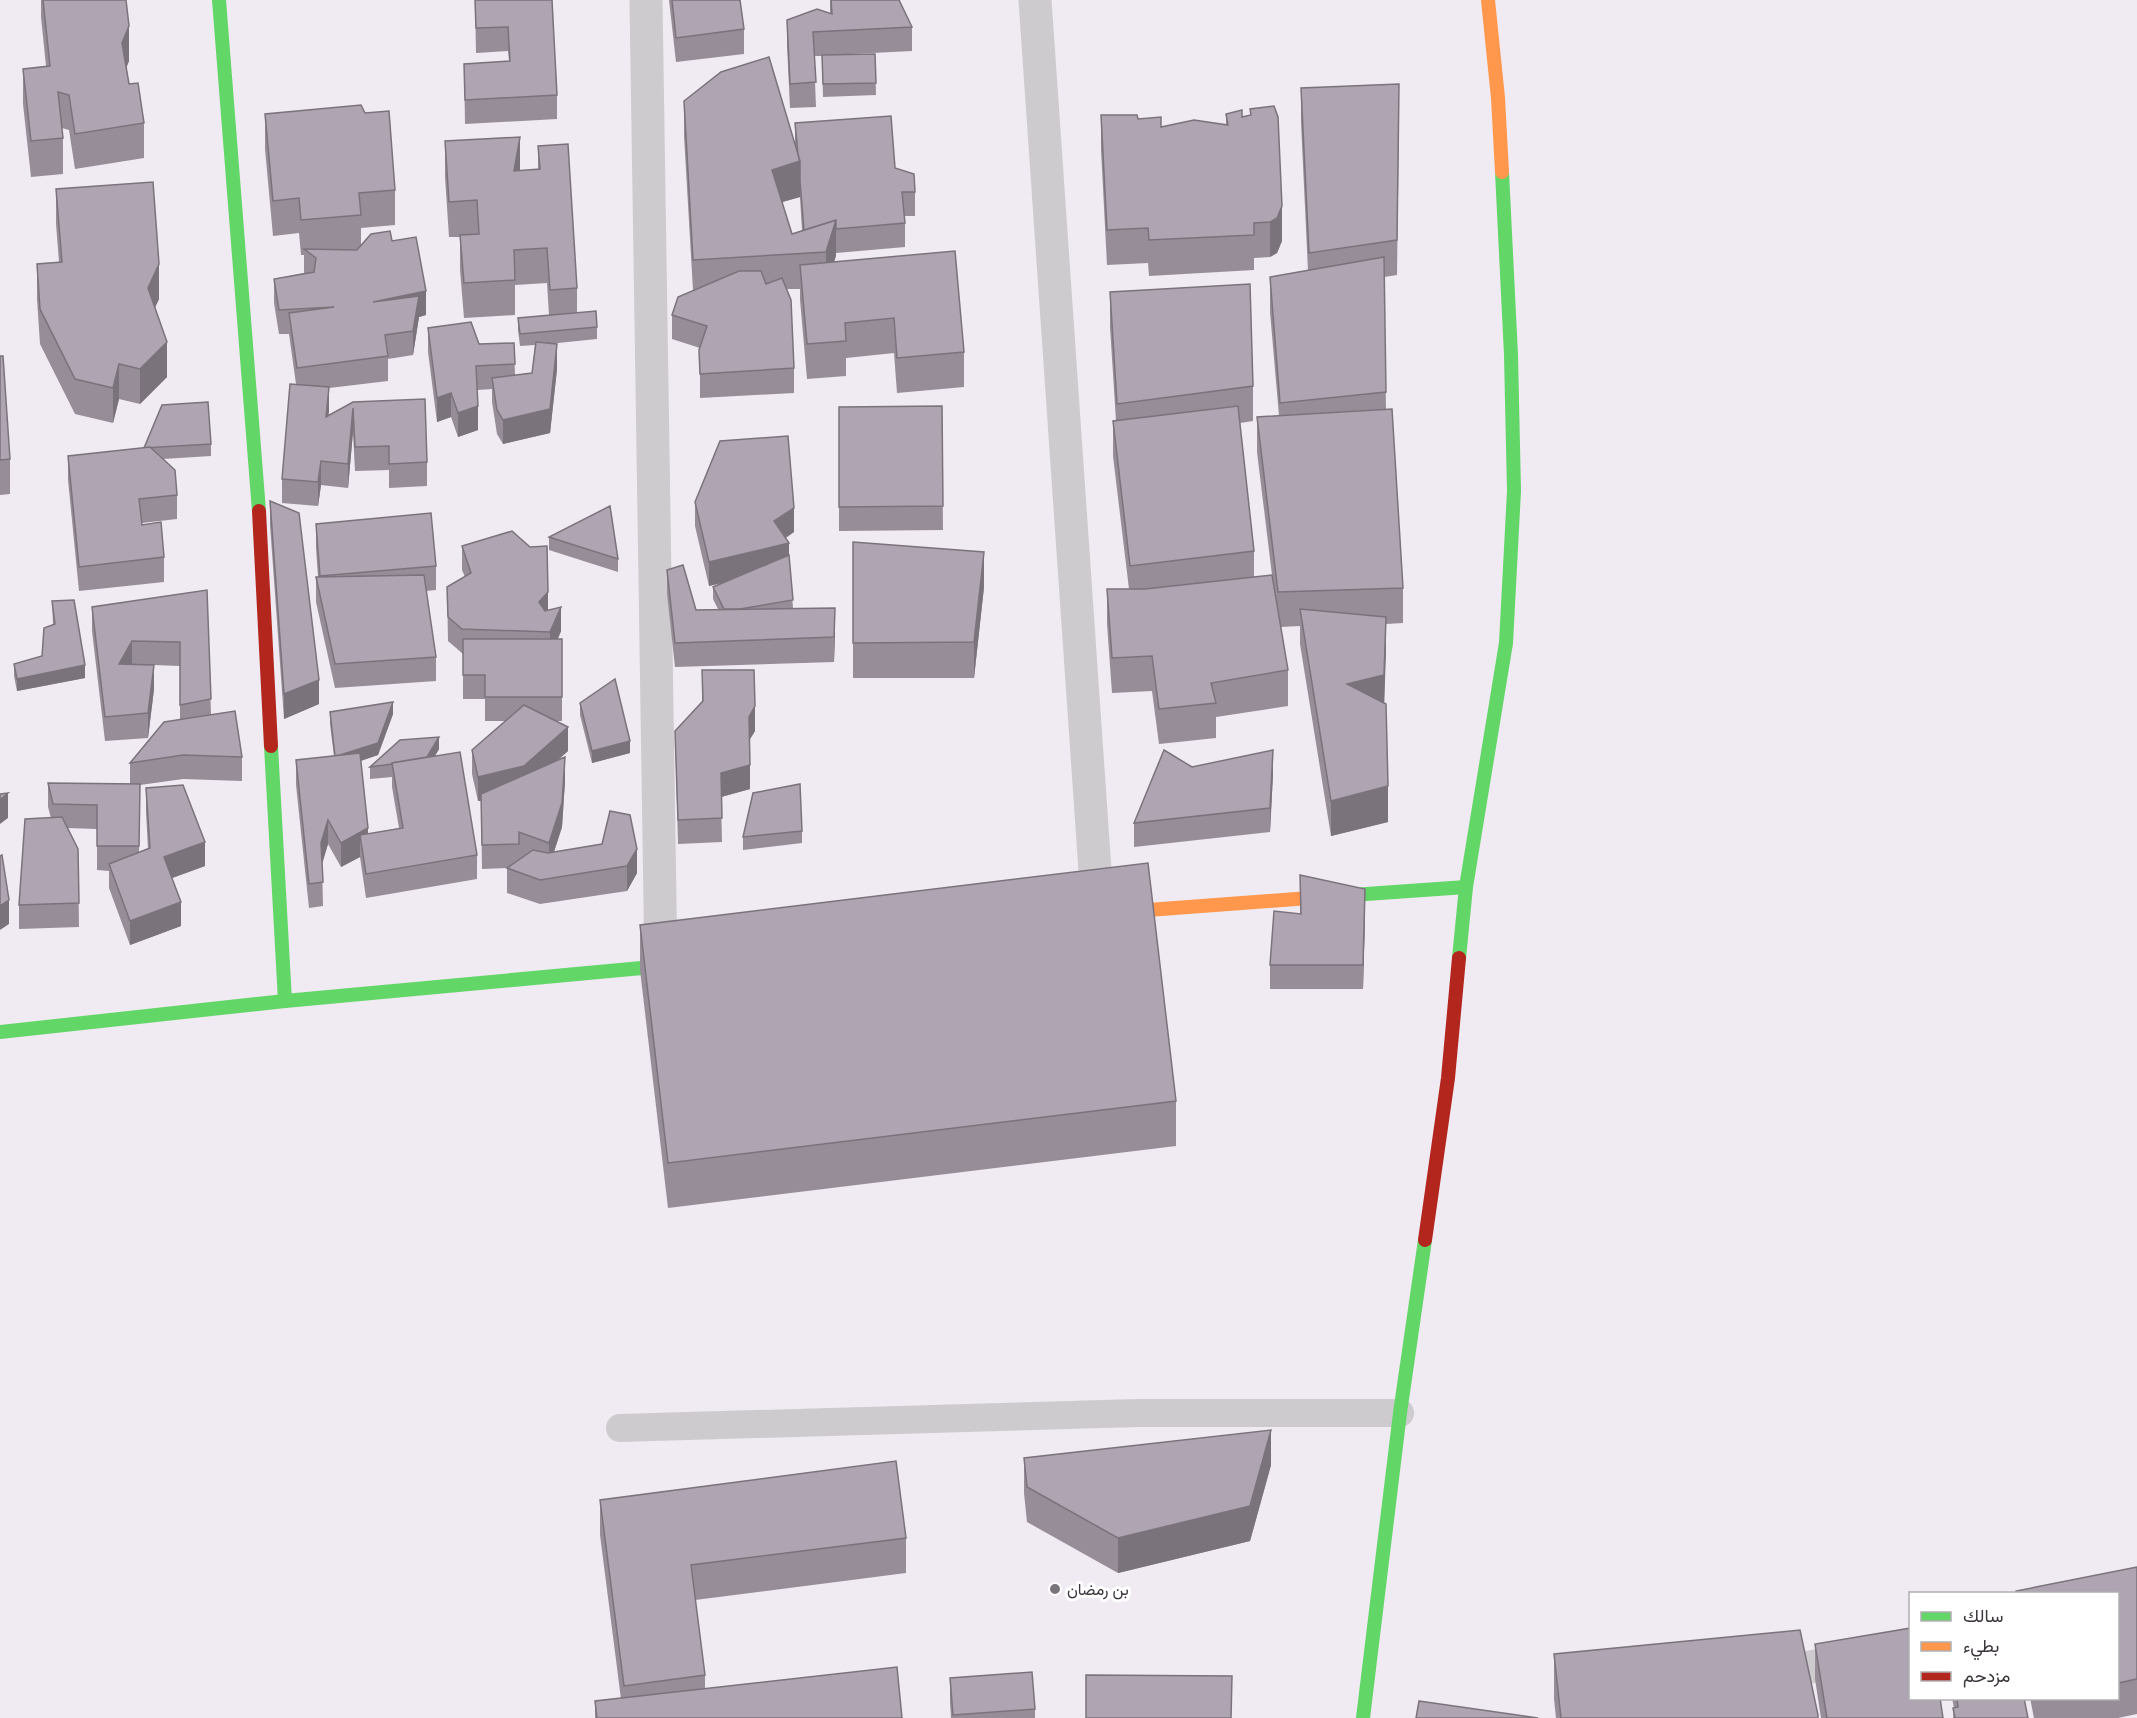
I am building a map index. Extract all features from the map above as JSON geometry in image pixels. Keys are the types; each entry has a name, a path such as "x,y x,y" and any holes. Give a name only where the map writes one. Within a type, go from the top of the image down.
{"street":[{"path":"219,0 259,513 285,1001"},
{"path":"646,0 661,967"},
{"path":"1035,0 1092,914 1466,887"},
{"path":"1363,1718 1400,1413 1448,1078 1466,887 1506,643 1514,491 1498,98 1488,0"},
{"path":"0,1032 285,1001 696,963"},
{"path":"1737,1683 1909,1645"}],"lane":[{"path":"620,1428 1138,1413 1400,1413"}],"building":[{"path":"43,0 126,0 129,26 122,43 129,84 138,83 144,123 75,134 69,95 58,92 63,138 31,141 23,69 50,66"},
{"path":"475,0 552,0 557,95 465,100 464,64 510,61 508,27 476,28"},
{"path":"672,0 740,0 744,29 676,38"},
{"path":"831,0 899,0 912,27 813,32 816,82 790,84 787,20 817,9 832,14"},
{"path":"875,54 876,83 823,84 822,55"},
{"path":"769,57 800,161 772,170 792,234 836,220 826,252 693,260 684,101 721,72"},
{"path":"1399,84 1397,240 1309,253 1301,88"},
{"path":"361,105 365,113 389,111 395,190 359,193 361,215 301,220 299,198 273,201 265,114"},
{"path":"1274,106 1278,117 1282,206 1277,218 1270,222 1254,223 1254,235 1149,240 1148,228 1107,230 1101,115 1137,115 1138,119 1161,117 1161,127 1194,120 1228,125 1226,114 1242,110 1242,117 1251,115 1250,109"},
{"path":"891,116 895,168 914,174 915,192 902,192 905,223 836,229 836,220 804,230 795,123"},
{"path":"520,137 514,171 540,169 538,146 568,144 577,288 550,290 547,248 514,250 515,280 464,283 460,235 479,234 477,200 449,202 445,141"},
{"path":"153,182 159,264 148,288 167,342 140,369 119,364 113,388 75,379 40,309 37,264 62,262 56,189"},
{"path":"390,231 392,241 416,237 426,291 373,302 419,296 413,331 385,335 388,356 297,368 289,313 334,307 279,310 274,279 314,272 316,258 304,249 357,250 371,234"},
{"path":"955,251 964,352 897,358 894,318 845,323 846,341 807,344 800,265"},
{"path":"1384,257 1386,392 1280,403 1270,277"},
{"path":"739,271 761,271 766,284 782,278 791,300 794,368 700,374 699,350 707,326 672,315 678,297"},
{"path":"1250,284 1253,386 1117,404 1110,292"},
{"path":"596,311 597,327 520,334 518,318"},
{"path":"471,322 479,344 514,343 515,364 476,366 478,406 458,413 451,393 437,398 428,328"},
{"path":"536,342 557,344 550,409 503,420 497,410 492,378 532,373"},
{"path":"0,356 3,356 10,459 0,460"},
{"path":"290,384 329,387 326,417 353,402 425,399 427,462 389,464 389,446 355,447 353,408 348,464 321,461 318,482 282,479"},
{"path":"208,402 211,444 144,448 162,405"},
{"path":"942,406 943,506 839,507 839,407"},
{"path":"1238,406 1254,551 1130,566 1113,421"},
{"path":"1392,409 1403,588 1278,592 1257,417"},
{"path":"788,436 794,508 774,521 789,543 709,562 695,502 720,441"},
{"path":"150,447 175,470 177,495 139,499 142,525 161,522 164,557 79,567 68,456"},
{"path":"270,501 299,513 319,680 284,694"},
{"path":"610,506 618,559 549,537"},
{"path":"431,513 436,566 320,576 316,524"},
{"path":"512,531 530,547 547,546 548,592 539,602 545,611 561,607 550,632 462,629 448,617 447,587 471,573 462,546"},
{"path":"853,542 984,552 974,642 853,643"},
{"path":"789,555 793,600 740,609 724,609 713,587"},
{"path":"683,565 696,610 835,608 834,637 675,643 667,570"},
{"path":"424,575 436,657 335,664 316,577"},
{"path":"1272,575 1288,670 1211,683 1216,703 1159,709 1152,656 1112,658 1107,589 1145,589"},
{"path":"207,590 211,699 180,705 180,642 132,641 119,664 154,665 148,713 105,717 92,607"},
{"path":"74,600 85,665 17,679 14,664 42,656 44,628 55,624 52,601"},
{"path":"1300,609 1386,617 1384,675 1347,684 1386,704 1388,786 1331,801"},
{"path":"463,639 562,639 562,697 485,697 485,675 463,675"},
{"path":"702,670 754,670 755,706 749,717 750,765 721,773 722,818 678,820 675,731 703,701"},
{"path":"615,679 630,741 592,751 580,703"},
{"path":"393,702 378,743 335,756 330,712"},
{"path":"524,705 568,727 524,766 478,777 472,750"},
{"path":"235,711 242,757 183,755 130,763 164,722"},
{"path":"439,737 427,757 370,767 400,740"},
{"path":"1164,750 1192,767 1273,750 1270,808 1134,823"},
{"path":"460,752 477,855 366,874 360,835 403,828 392,763"},
{"path":"360,753 368,828 341,843 328,820 321,843 323,882 309,884 296,760"},
{"path":"565,757 562,803 549,843 519,832 519,844 482,845 481,794"},
{"path":"48,783 140,784 139,846 97,846 97,805 53,804"},
{"path":"800,784 802,831 743,837 753,793"},
{"path":"183,785 205,842 164,857 181,902 130,921 109,864 150,848 146,788"},
{"path":"8,793 0,800 0,794"},
{"path":"610,811 630,815 637,849 627,866 540,880 507,868 533,850 548,853 602,844"},
{"path":"62,817 78,849 79,903 19,905 25,819"},
{"path":"2,855 9,900 0,906 0,856"},
{"path":"1148,863 1176,1101 668,1163 640,925"},
{"path":"1300,875 1365,889 1363,965 1270,965 1274,911 1301,914"},
{"path":"1271,1430 1250,1506 1118,1538 1027,1487 1024,1458"},
{"path":"896,1461 906,1538 691,1565 705,1675 624,1686 600,1500"},
{"path":"2137,1567 2137,1679 2119,1683 2119,1592 2016,1591"},
{"path":"1909,1628 1909,1700 1940,1700 1943,1718 1827,1718 1815,1644"},
{"path":"1800,1630 1818,1718 1561,1718 1554,1654"},
{"path":"897,1667 902,1718 597,1718 595,1701"},
{"path":"1032,1672 1035,1709 953,1715 950,1678"},
{"path":"1086,1675 1232,1676 1231,1718 1086,1718"},
{"path":"1957,1700 2024,1700 2028,1718 1955,1718 1953,1708 1958,1707"},
{"path":"1419,1701 1538,1718 1416,1718"}],"traffic: fast":[{"path":"219,0 259,511"},
{"path":"1459,958 1466,887 1506,643 1514,491 1511,355 1502,172"},
{"path":"271,746 285,1001"},
{"path":"1309,898 1466,887"},
{"path":"0,1032 285,1001 685,964"},
{"path":"1363,1718 1400,1413 1425,1240"}],"traffic: slow":[{"path":"1488,0 1498,98 1502,172"},
{"path":"1108,913 1309,898"}],"traffic: jam":[{"path":"259,511 271,746"},
{"path":"1425,1240 1448,1078 1459,958"}],"place":[{"name":"بن رمضان","path":"1055,1589"}]}
